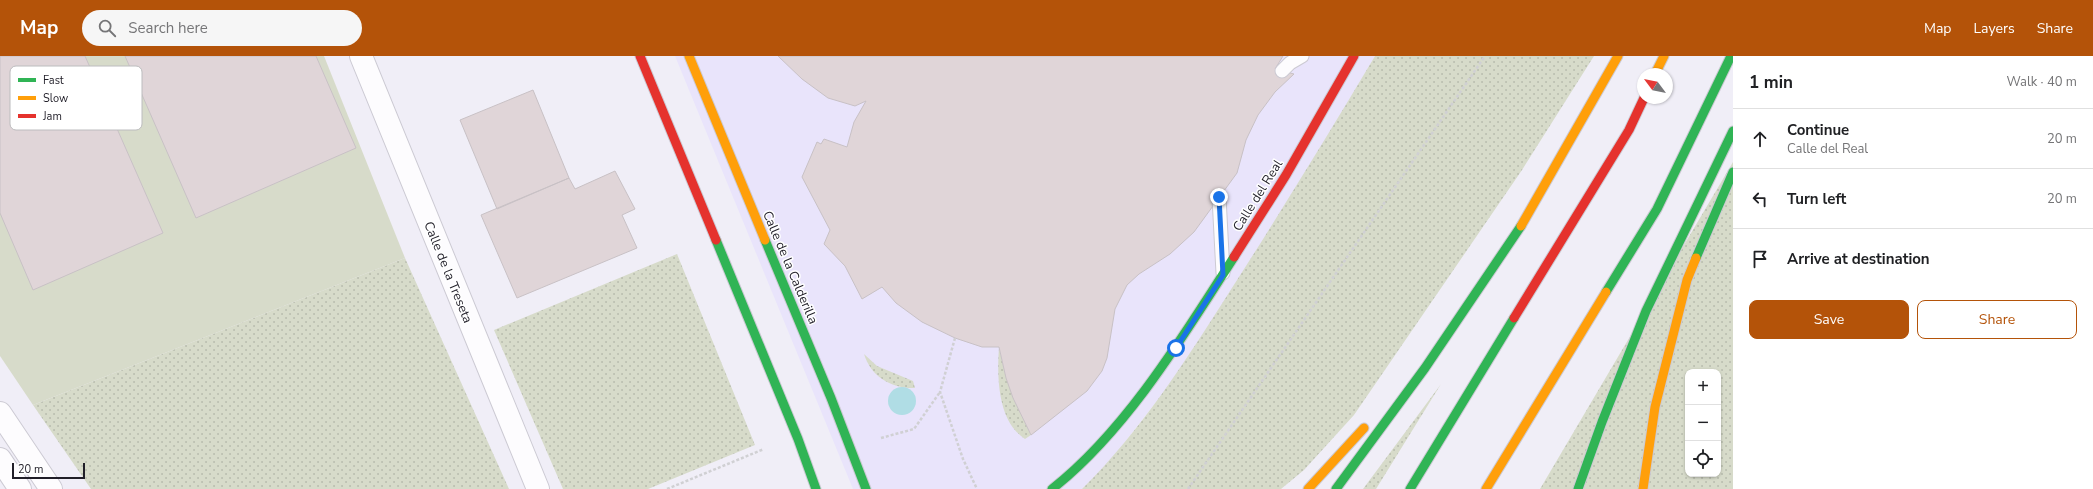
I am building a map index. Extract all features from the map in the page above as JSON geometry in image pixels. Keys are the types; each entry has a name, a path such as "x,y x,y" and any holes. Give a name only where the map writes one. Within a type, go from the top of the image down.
{"main road":[{"path":"640,56 798,439 816,489"},
{"name":"Calle de la Calderilla","path":"689,56 831,398 866,489"},
{"name":"Calle del Real","path":"1052,489 1070,475 1119,422 1176,348 1286,175 1354,56"},
{"path":"1336,489 1425,368 1519,229 1560,154 1618,56"},
{"path":"1658,68 1664,56"},
{"path":"1486,489 1657,209 1731,56"},
{"path":"1410,489 1629,130 1641,104"},
{"path":"1578,489 1602,422 1646,311 1733,131"},
{"path":"1523,204 1560,154"},
{"path":"1643,489 1656,407 1687,280 1733,172"},
{"path":"1308,489 1354,441 1372,418"}],"street":[{"name":"Calle de la Treseta","path":"361,56 538,489"},
{"path":"0,413 51,489"},
{"path":"0,459 20,489"}],"lane":[{"path":"1282,71 1290,63 1302,56"},
{"path":"1219,197 1223,275"}],"path":[{"path":"1188,489 1485,56"},
{"path":"881,438 914,429 940,392 955,338"},
{"path":"940,392 963,459 977,489"},
{"path":"667,489 764,449"}],"shaded area":[{"path":"675,56 1375,56 1306,173 1177,375 1107,465 1082,489 853,489"}],"green space":[{"path":"0,56 324,56 405,258 33,405 0,356"},
{"path":"1375,56 1594,56 1522,170 1354,415 1304,470 1281,489 1082,489 1124,443 1162,394 1179,369 1322,145"},
{"path":"1733,162 1733,489 1540,489"},
{"path":"677,254 755,445 648,489 563,489 494,330"},
{"path":"405,258 509,489 91,489 33,405"},
{"path":"999,347 1012,392 1031,435 1025,439 1016,431 1004,410 999,384"},
{"path":"864,354 877,366 913,381 915,388 898,386 884,380 872,369"},
{"path":"1441,384 1376,489 1363,489"}],"water":[{"path":"902,387 908,388 912,391 915,395 915,407 912,411 908,414 902,415 896,414 892,411 889,407 888,401 889,395 892,391 896,388"}],"building":[{"path":"0,56 85,56 89,66 10,66 10,130 118,130 163,233 33,290 0,213"},
{"path":"125,56 316,56 356,148 196,218 142,95 142,66 129,66"},
{"path":"778,56 1283,56 1275,69 1294,74 1275,92 1258,115 1246,140 1237,173 1194,232 1170,254 1139,274 1127,285 1115,309 1107,358 1102,371 1087,391 1031,435 1013,398 1006,378 999,347 982,347 955,338 922,322 896,303 882,287 862,299 845,266 824,244 830,230 802,177 817,142 821,144 824,139 847,147 854,122 866,101 855,106 828,98 802,79"},
{"path":"533,90 569,178 497,209 460,120"},
{"path":"615,171 635,209 622,215 637,248 517,298 481,215 569,178 575,189"}],"traffic: fast":[{"path":"1606,292 1657,209 1731,56"},
{"path":"1578,489 1602,422 1646,311 1733,131"},
{"path":"1696,258 1733,172"},
{"path":"1336,489 1425,368 1521,226"},
{"path":"716,240 798,439 816,489"},
{"path":"765,240 831,398 866,489"},
{"path":"1052,489 1079,466 1129,411 1174,349 1234,257"},
{"path":"1410,489 1514,318"}],"traffic: slow":[{"path":"689,56 765,240"},
{"path":"1521,226 1618,56"},
{"path":"1658,68 1664,56"},
{"path":"1643,489 1655,407 1687,280 1696,258"},
{"path":"1486,489 1606,292"},
{"path":"1308,489 1364,428"}],"traffic: jam":[{"path":"640,56 716,240"},
{"path":"1234,257 1286,175 1354,56"},
{"path":"1514,318 1629,130 1641,104"}],"route":[{"path":"1176,348 1223,275 1219,197"}]}
